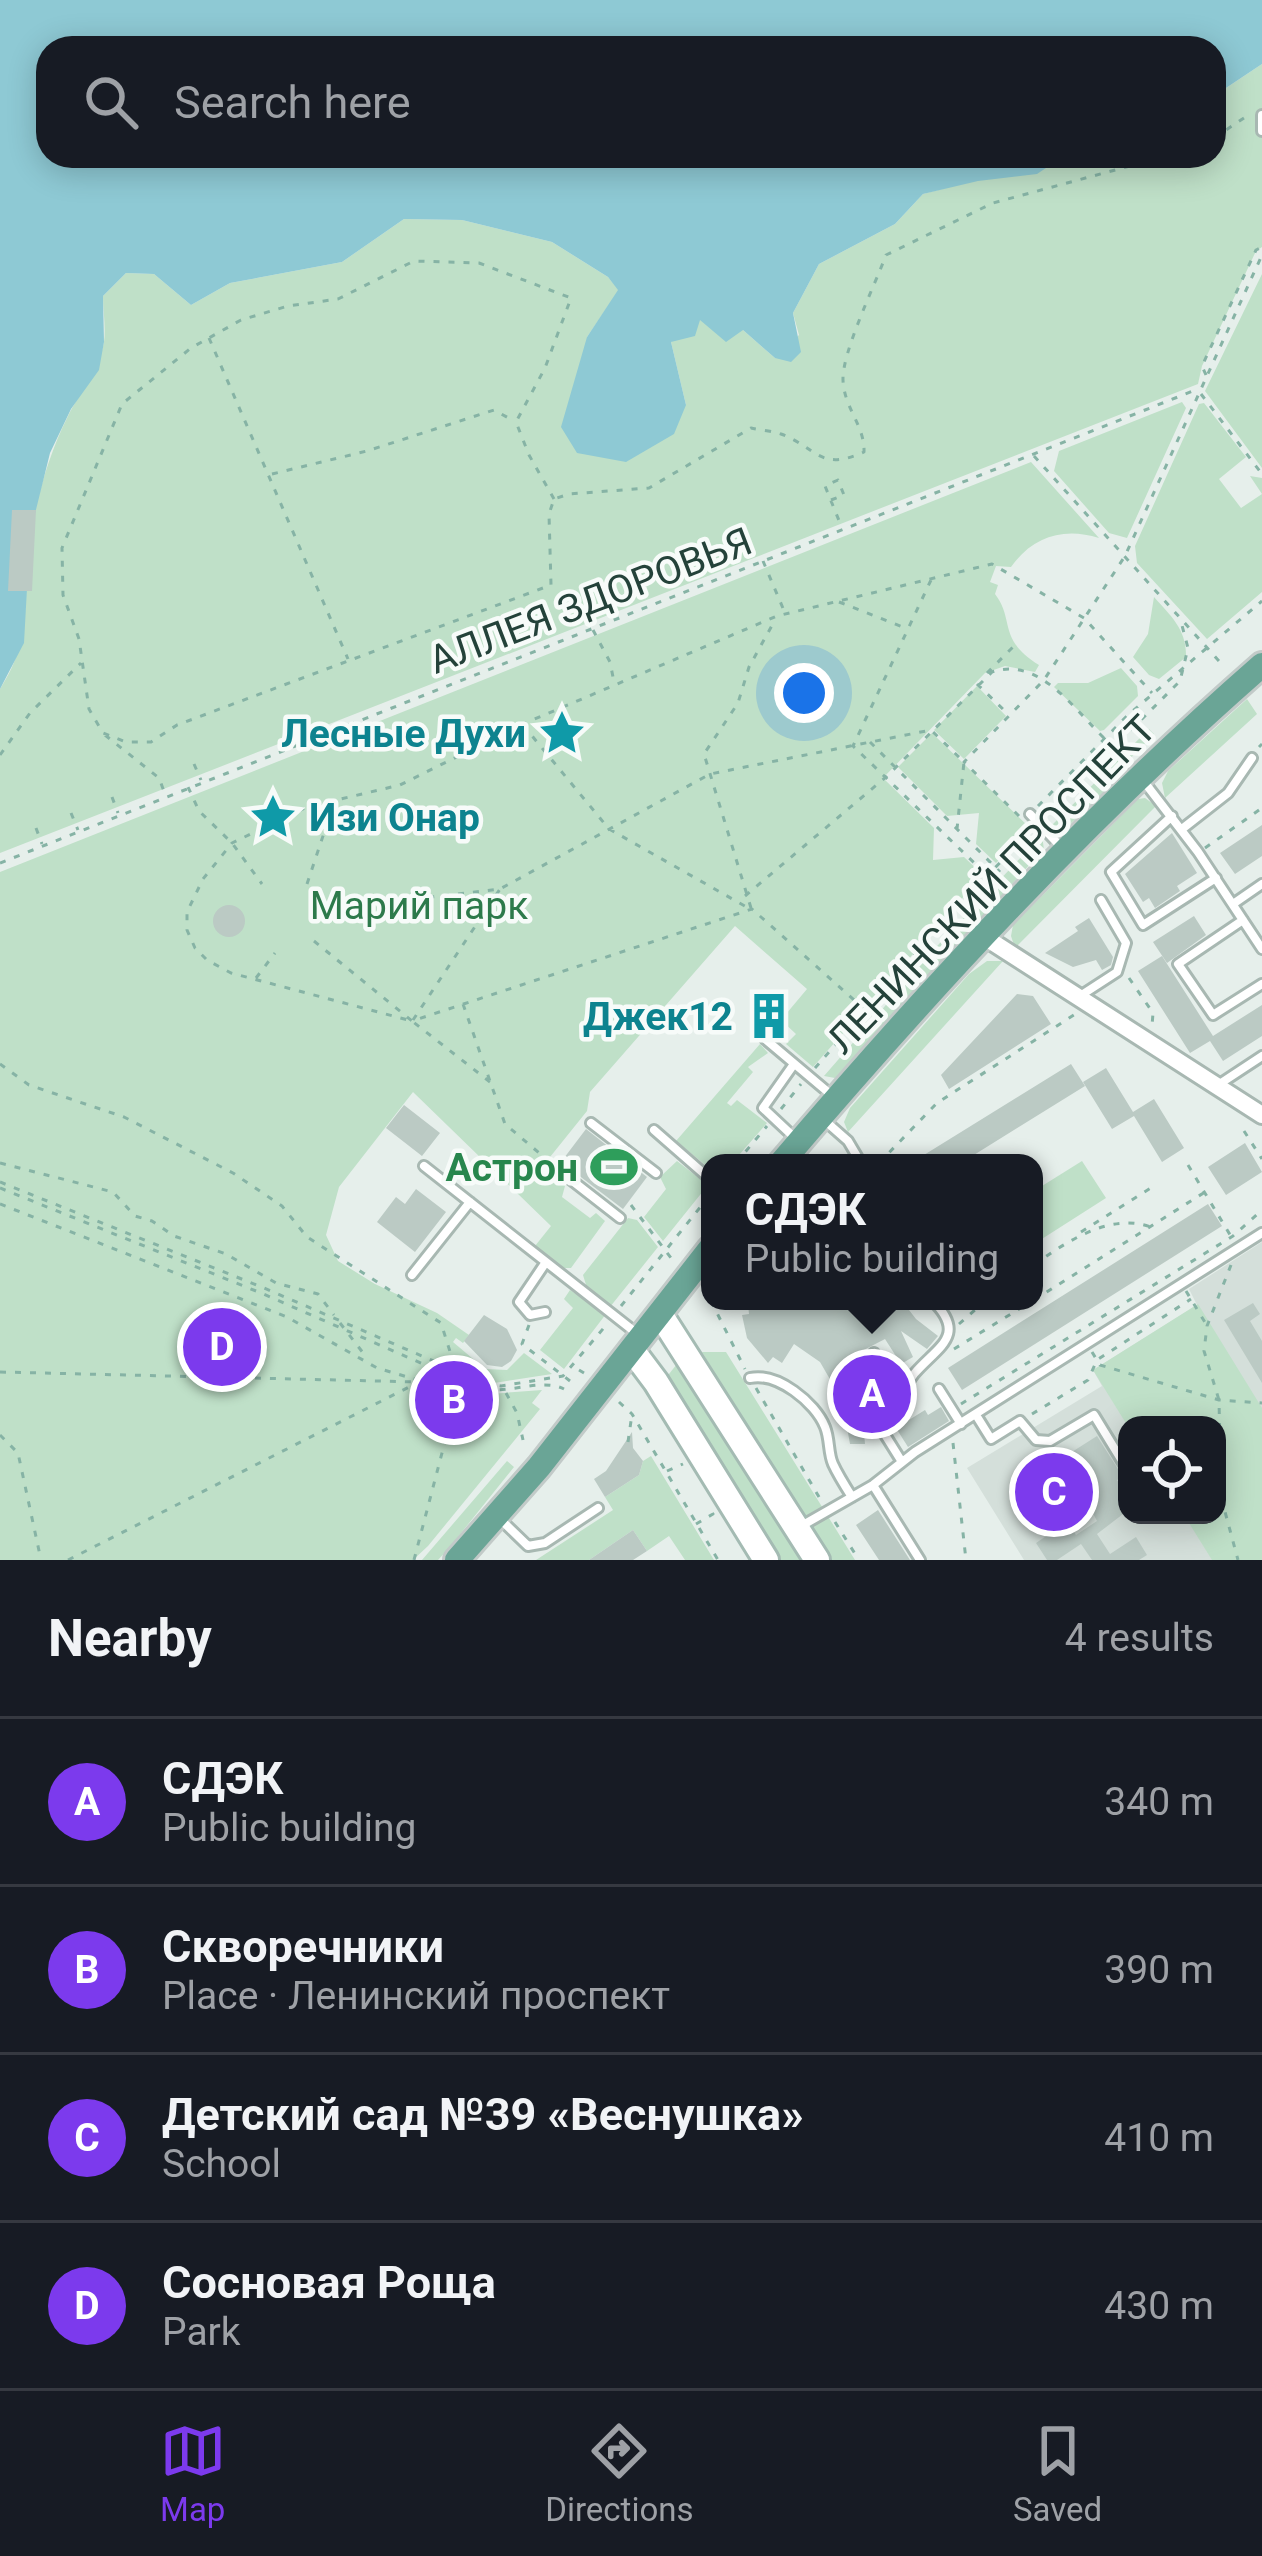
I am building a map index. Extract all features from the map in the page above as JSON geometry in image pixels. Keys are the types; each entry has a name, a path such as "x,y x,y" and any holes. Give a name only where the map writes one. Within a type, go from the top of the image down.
{"main road":[{"name":"ЛЕНИНСКИЙ ПРОСПЕКТ","path":"789,1154 982,936 1139,776 1262,665"},
{"path":"457,1560 701,1261"},
{"path":"660,1313 817,1560"},
{"path":"637,1344 766,1560"}],"street":[{"path":"982,936 1079,1004 1262,1114"}],"lane":[{"path":"1262,111 1262,131"},
{"path":"1182,829 1228,794 1252,758"},
{"path":"1139,776 1182,829 1262,949"},
{"path":"1030,814 1036,828 1065,851"},
{"path":"1172,816 1111,872 1143,925 1216,878"},
{"path":"1233,904 1262,884"},
{"path":"1079,1004 1117,972 1126,943 1101,900"},
{"path":"1243,920 1178,964 1213,1015 1262,984"},
{"path":"765,1039 808,1076 856,1154"},
{"path":"1216,1086 1262,1056"},
{"path":"794,1064 765,1101 764,1112 799,1142"},
{"path":"591,1123 656,1173"},
{"path":"654,1130 701,1171"},
{"path":"424,1166 614,1316 637,1344"},
{"path":"561,1172 620,1218"},
{"path":"412,1275 470,1202"},
{"path":"797,1528 873,1485 1262,1233"},
{"path":"545,1312 534,1316 522,1310 520,1298 546,1262"},
{"path":"885,1415 949,1333 942,1310"},
{"path":"874,1353 902,1398"},
{"path":"750,1378 766,1377 794,1391 813,1408 826,1430 830,1459 852,1497"},
{"path":"939,1389 956,1427"},
{"path":"976,1414 991,1439 1020,1421 1036,1440 1050,1441 1094,1415 1118,1454"},
{"path":"882,1430 902,1462"},
{"path":"873,1485 920,1560"},
{"path":"497,1516 528,1546 545,1543 598,1508"}],"path":[{"path":"1226,131 1262,111"},
{"path":"554,499 649,488 751,428 782,434 815,456 841,462 864,452 864,436 848,407 842,378 849,346 886,255 993,203 1123,168"},
{"path":"1207,377 1202,366 1256,250 1262,247"},
{"path":"957,829 964,762 1044,680 1125,556 1262,256"},
{"path":"166,796 159,778 104,733 89,709 79,639 63,595 62,548 122,404 209,338 241,320 288,306 338,299 414,262 479,263 572,298 545,368 516,422"},
{"path":"209,338 349,661"},
{"path":"1200,392 1262,474"},
{"name":"АЛЛЕЯ ЗДОРОВЬЯ","path":"0,863 1032,454 1200,392"},
{"path":"104,733 127,742 151,742 177,725 551,585 554,499 516,422 494,410 367,451 268,475"},
{"path":"1032,454 1219,661"},
{"path":"831,500 843,530"},
{"path":"763,560 786,614"},
{"path":"752,909 412,1021 255,980 207,960 195,948 187,912 193,896 232,843 307,807 400,785 523,724 777,616 992,564 1084,618 1152,693"},
{"path":"853,746 932,578"},
{"path":"666,586 670,597"},
{"path":"838,601 908,629"},
{"path":"1030,814 1152,693 1262,601"},
{"path":"752,909 704,754 738,703 748,667 777,616"},
{"path":"743,1154 953,910 1175,688 1187,663 1180,618"},
{"path":"592,628 610,662 614,684"},
{"path":"745,896 886,777 1015,645"},
{"path":"0,755 30,713 82,663"},
{"path":"982,679 1010,668 1038,674 1104,738"},
{"path":"977,684 1009,716"},
{"path":"523,724 609,829 752,909 871,1015"},
{"path":"932,730 1036,828"},
{"path":"324,910 500,889 710,774 932,730"},
{"path":"870,742 998,869"},
{"path":"853,746 989,878"},
{"path":"194,764 201,782"},
{"path":"188,787 199,811 232,843 262,884"},
{"path":"112,797 119,815"},
{"path":"307,884 335,802"},
{"path":"1198,852 1262,808"},
{"path":"71,813 79,831"},
{"path":"937,827 946,818"},
{"path":"36,828 43,846"},
{"path":"412,1021 500,889"},
{"path":"314,940 490,1082"},
{"path":"255,980 275,953"},
{"path":"1127,976 1153,1013 1151,1044"},
{"path":"463,1004 505,1124 561,1172"},
{"path":"888,1154 928,1112 1079,1004"},
{"path":"0,1064 28,1085 124,1117 233,1173 282,1206 307,1237 441,1323 453,1360 478,1388"},
{"path":"920,1105 928,1112"},
{"path":"1244,1131 1262,1159"},
{"path":"0,1163 112,1192 135,1216 174,1236 226,1254 276,1282 318,1294 372,1364"},
{"path":"1188,1165 1233,1236 1232,1261 1207,1326 1204,1351 1219,1400 1222,1497 1238,1560"},
{"path":"0,1185 478,1388"},
{"path":"0,1185 468,1377 501,1386 562,1376 701,1206"},
{"path":"1043,1259 1154,1186"},
{"path":"1043,1294 1206,1192"},
{"path":"0,1204 287,1316 372,1364 420,1382 505,1392 555,1384 564,1389"},
{"path":"631,1205 680,1268"},
{"path":"952,1410 1233,1236 1262,1210"},
{"path":"1075,1236 1136,1221 1150,1227"},
{"path":"1182,1285 1207,1326"},
{"path":"1020,1421 1088,1380 1097,1360 1190,1299"},
{"path":"716,1310 750,1378 859,1560"},
{"path":"949,1333 975,1310"},
{"path":"937,1354 938,1360 1017,1310"},
{"path":"534,1316 522,1344 570,1382"},
{"path":"1087,1346 1100,1365 1219,1400 1262,1402"},
{"path":"0,1372 420,1382"},
{"path":"414,1560 448,1430 444,1374"},
{"path":"68,1560 420,1382"},
{"path":"505,1392 524,1440"},
{"path":"619,1402 632,1414 718,1560"},
{"path":"628,1442 632,1414"},
{"path":"956,1427 966,1560"},
{"path":"0,1435 18,1453 41,1560"},
{"path":"665,1472 682,1462 692,1479"},
{"path":"696,1524 713,1514 703,1496"}],"shaded area":[{"path":"1262,1242 1262,1560 1024,1560 967,1468 1102,1386 1093,1370 1197,1305 1189,1289"}],"green space":[{"path":"1262,64 1262,247 1202,366 1198,384 0,853 0,689 12,668 23,629 34,514 56,443 102,352 103,296 126,273 154,274 191,305 230,283 342,262 404,219 462,220 552,242 608,277 619,290 587,337 686,405 671,342 700,319 743,330 775,358 799,335 793,313 819,264 895,224 923,194 1019,168 1226,168 1226,88"},
{"path":"1262,274 1262,468 1205,391"},
{"path":"1182,402 1186,408 1127,538 1109,533 1054,471 1059,451"},
{"path":"1204,403 1246,457 1219,479 1241,508 1262,494 1262,592 1207,639 1137,563 1135,546 1199,404"},
{"name":"Марий парк","path":"1031,462 1099,538 1050,537 1029,548 1011,567 996,566 990,582 998,585 995,594 1012,638 1039,665 1035,672 1005,666 985,673 883,778 934,828 933,860 964,857 983,875 813,1067 786,1044 796,1034 781,1020 807,989 735,926 590,1092 587,1111 542,1167 565,1186 562,1197 590,1218 596,1213 605,1221 571,1268 560,1268 535,1246 551,1226 413,1092 339,1187 326,1235 338,1261 469,1335 463,1343 456,1338 453,1342 485,1369 507,1370 524,1353 552,1374 494,1383 444,1364 445,1377 490,1394 542,1390 532,1403 540,1409 428,1546 413,1560 0,1560 0,872"},
{"path":"1250,476 1262,478 1262,494"},
{"path":"1154,597 1177,624 1186,647 1186,657 1159,679 1133,657 1148,634"},
{"path":"1121,668 1137,686 1138,696 1104,730 1054,687 1088,683"},
{"path":"977,686 1006,716 964,759 934,730"},
{"path":"1247,699 1257,714 1165,798 1162,783 1168,771"},
{"path":"1149,729 1154,734 1117,772 1117,779 1065,829 1050,827"},
{"path":"932,733 1030,828 996,863 976,844 979,813 947,816 898,767"},
{"path":"1138,799 1156,806 1015,948 1013,925"},
{"path":"1042,835 1044,850 1033,855 1032,862 835,1078 824,1076 939,944"},
{"path":"987,961 1003,961 848,1132 844,1122 850,1108 969,974"},
{"path":"760,1044 768,1053 748,1067 753,1072 727,1103 731,1106 737,1100 767,1123 740,1154 701,1154 701,1162 676,1141"},
{"path":"677,1161 701,1180 701,1194 663,1241 644,1217 666,1189 660,1177"},
{"path":"1082,1161 1106,1198 1043,1238 1043,1185"},
{"path":"628,1218 637,1220 658,1247 610,1307 587,1288 583,1275"},
{"path":"570,1290 606,1314 564,1369 540,1350 573,1308 564,1299"},
{"path":"1198,1304 1262,1408 1262,1560 1212,1560 1190,1524 1226,1524 1226,1416 1121,1416 1093,1370"},
{"path":"702,1352 726,1352 855,1560 825,1560"},
{"path":"681,1359 808,1560 779,1560 665,1379"},
{"path":"651,1456 714,1560 685,1560 669,1536 647,1551 633,1530 589,1560 536,1560 613,1510 605,1497 639,1475 643,1461"},
{"path":"507,1461 514,1467 449,1548 438,1560 422,1560"}],"water":[{"path":"0,0 1262,0 1262,64 1226,88 1226,36 36,36 36,168 1046,168 1037,174 923,194 895,224 819,264 793,313 801,352 791,362 775,358 743,330 726,342 700,320 695,336 671,342 686,405 674,434 626,462 577,453 561,427 587,337 618,290 608,277 552,242 462,220 404,219 342,262 230,283 191,305 154,274 126,273 103,296 99,370 71,409 50,453 30,534 24,643 0,689"}],"building":[{"path":"12,510 36,510 32,591 8,591"},
{"path":"1262,825 1262,856 1235,874 1220,853"},
{"path":"1172,833 1197,873 1155,908 1149,898 1143,902 1125,874"},
{"path":"229,905 240,910 245,921 240,932 229,937 218,932 213,921 218,910"},
{"path":"1194,916 1206,935 1167,963 1153,942"},
{"path":"1089,918 1113,957 1111,965 1102,970 1096,960 1073,967 1045,953 1078,931 1075,927"},
{"path":"1162,956 1213,1036 1262,1005 1262,1036 1223,1061 1210,1041 1190,1053 1138,971"},
{"path":"1017,994 1033,996 1051,1024 949,1089 941,1075"},
{"path":"1071,1064 1085,1086 975,1154 926,1154"},
{"path":"1106,1068 1133,1112 1154,1099 1184,1148 1162,1162 1134,1116 1112,1129 1083,1082"},
{"path":"404,1105 440,1133 422,1156 386,1128"},
{"name":"Астрон","path":"586,1129 647,1177 623,1209 561,1162"},
{"path":"1245,1143 1262,1172 1226,1195 1208,1167"},
{"path":"416,1189 446,1212 415,1252 377,1222 396,1197 405,1204"},
{"path":"1208,1204 1222,1226 962,1390 948,1368"},
{"path":"1253,1303 1260,1314 1250,1321 1262,1341 1262,1383 1224,1320"},
{"path":"749,1310 909,1310 938,1336 927,1349 901,1331 913,1357 901,1364 885,1339 856,1354 886,1403 863,1422 865,1444 850,1444 842,1400 820,1362 794,1344 782,1363 773,1357 768,1363 747,1338 742,1315"},
{"path":"484,1315 507,1329 517,1350 502,1367 487,1365 464,1341"},
{"path":"941,1407 949,1421 908,1447 896,1428 925,1410 928,1415"},
{"path":"632,1432 633,1448 643,1461 639,1475 605,1497 594,1479 606,1471"},
{"path":"1097,1436 1118,1469 1118,1518 1097,1534 1110,1554 1136,1537 1147,1555 1139,1560 1092,1560 1081,1544 1057,1560 1047,1560 1036,1543 1067,1522 1076,1535 1097,1521 1064,1457"},
{"path":"878,1510 910,1560 879,1560 856,1525"},
{"path":"633,1530 647,1551 633,1560 589,1560"}],"place":[{"name":"Лесные Духи","path":"562,733"},
{"name":"Изи Онар","path":"273,817"},
{"name":"Джек12","path":"769,1016"},
{"name":"Астрон","path":"614,1167"},
{"name":"Сосновая Роща","path":"222,1347"},
{"name":"СДЭК","path":"872,1394"},
{"name":"Скворечники","path":"454,1400"},
{"name":"Детский сад №39 «Веснушка»","path":"1054,1492"}]}
